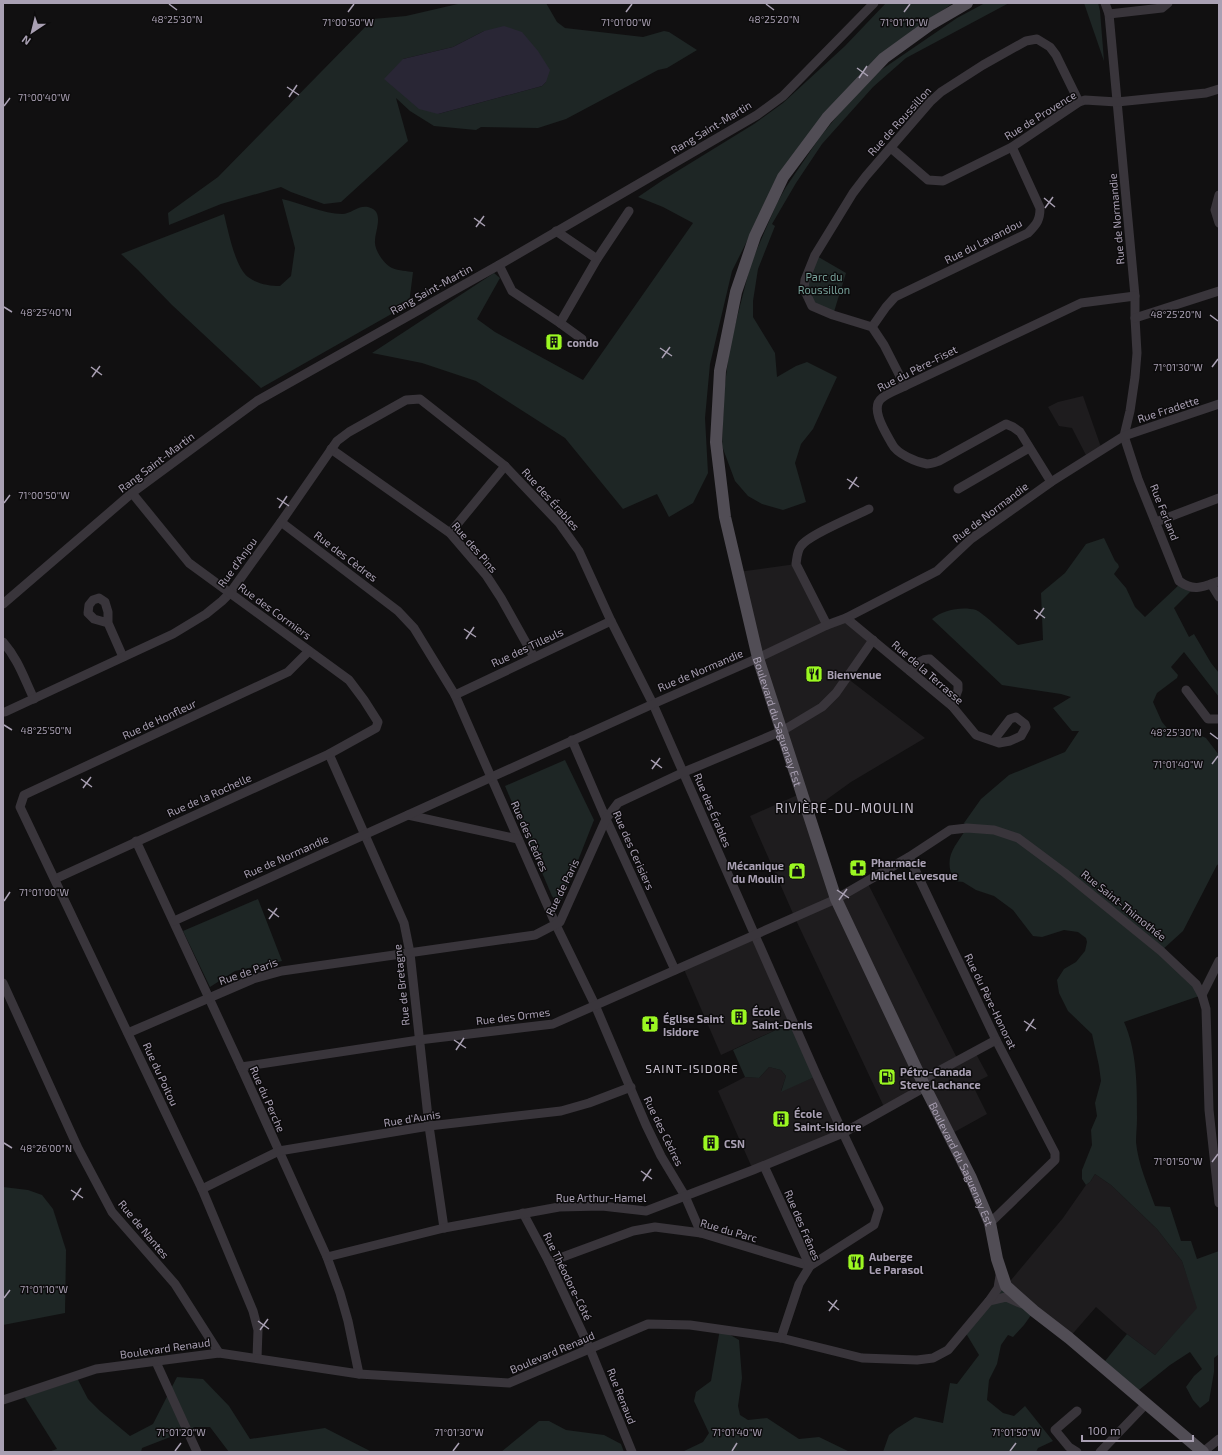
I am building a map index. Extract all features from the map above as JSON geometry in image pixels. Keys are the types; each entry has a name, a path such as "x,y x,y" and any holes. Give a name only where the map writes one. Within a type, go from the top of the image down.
{"main road":[{"name":"Boulevard du Saguenay Est","path":"967,3 931,24 884,58 827,118 783,177 755,236 736,292 720,371 716,442 726,517 758,658 836,899 971,1178 990,1223 997,1259 1006,1286 1203,1452"}],"street":[{"name":"Rang Saint-Martin","path":"3,604 132,493 256,401 499,265 770,106 783,96 874,3"},
{"name":"Rue de Normandie","path":"174,921 365,833 758,658 827,625 846,618 937,571 971,539 1051,482 1124,436 1135,377 1137,353 1136,318 1109,14 1106,3"},
{"path":"1109,14 1162,8 1168,3"},
{"name":"Rue de Roussillon","path":"872,327 833,315 812,306 804,289 804,280 815,255 853,193 930,102 941,92 983,65 1026,41 1038,39 1050,47 1056,55 1079,102"},
{"name":"Rue de Provence","path":"891,148 928,180 943,181 1012,147 1079,102 1085,100 1117,102 1206,93 1219,88"},
{"name":"Rue du Lavandou","path":"872,327 886,307 896,298 1028,233 1035,226 1040,218 1040,208 1012,147"},
{"path":"1219,195 1215,210 1219,223"},
{"path":"560,323 597,259 629,211"},
{"path":"556,231 597,259"},
{"path":"499,265 512,291 582,339"},
{"path":"1136,318 1219,291"},
{"name":"Rue du Père-Fiset","path":"1051,482 1020,432 1014,427 1006,424 939,461 928,464 904,456 894,449 876,411 878,402 882,397 1081,303 1135,296"},
{"path":"872,327 884,345 905,386"},
{"name":"Rue des Érables","path":"406,400 420,399 505,466 560,523 579,550 611,621 653,704 842,1133 879,1209 874,1225 810,1266"},
{"name":"Rue d'Anjou","path":"4,712 172,634 206,614 230,593 337,441 349,432 406,400"},
{"name":"Rue Fradette","path":"1124,436 1219,404"},
{"name":"Rue Ferland","path":"1124,436 1138,478 1179,581 1185,586 1193,588 1215,582"},
{"path":"958,489 1029,448"},
{"name":"Rue des Pins","path":"331,449 450,533 486,575 501,598 534,657"},
{"path":"450,533 505,466"},
{"name":"Rue des Cormiers","path":"132,493 189,562 349,680 378,722 376,728 371,731"},
{"path":"1156,522 1219,498"},
{"path":"827,625 796,564 797,555 801,545 810,538 869,509"},
{"name":"Rue des Cèdres","path":"281,522 398,611 414,628 455,695 556,925 595,1005 661,1156 685,1196 701,1233"},
{"path":"1215,582 1219,597"},
{"name":"Rue de la Terrasse","path":"846,618 952,706 976,735 993,741"},
{"name":"Rue des Tilleuls","path":"455,695 611,621"},
{"path":"108,623 123,657"},
{"name":"Rue de Paris","path":"128,1033 253,979 282,971 535,935 556,925 560,922 606,819 618,803 684,772 782,731 822,707 836,693 873,640"},
{"path":"3,642 18,663 34,698"},
{"name":"Rue de Honfleur","path":"20,807 24,795 288,672 310,651"},
{"path":"910,672 920,661 925,658 930,659 958,684 958,690 952,706"},
{"path":"1186,690 1208,719 1219,719"},
{"name":"Rue de la Rochelle","path":"55,879 329,754 371,731"},
{"name":"Rue des Cerisiers","path":"572,740 606,819 675,970"},
{"name":"Rue de Bretagne","path":"329,754 404,923 410,953 429,1126 444,1228"},
{"name":"Rue du Poitou","path":"20,807 202,1189 253,1311 258,1330 257,1358"},
{"path":"408,815 518,839"},
{"name":"Rue Saint-Thimothée","path":"836,899 909,857 950,830 967,828 994,830 1018,838 1065,873 1161,951 1196,984 1202,995 1206,1009 1208,1110 1219,1203"},
{"name":"Rue du Perche","path":"136,841 327,1257 348,1321 359,1374"},
{"name":"Rue du Père-Honorat","path":"909,857 996,1040 1055,1153 1055,1160 990,1223"},
{"name":"Rue des Ormes","path":"241,1067 419,1040 553,1024 836,899"},
{"path":"1202,995 1219,961"},
{"name":"Rue de Nantes","path":"3,983 78,1148 112,1212 175,1284 219,1353"},
{"name":"Rue Arthur-Hamel","path":"327,1257 444,1228 558,1206 602,1206 646,1211 764,1166 842,1133 996,1040"},
{"name":"Rue d'Aunis","path":"202,1189 279,1151 429,1126 561,1111 631,1088"},
{"name":"Rue des Frênes","path":"764,1166 810,1266 799,1284 781,1338"},
{"name":"Rue Théodore-Côté","path":"523,1213 549,1262 590,1349"},
{"name":"Rue du Parc","path":"549,1262 633,1230 655,1227 701,1233 810,1266"},
{"name":"Boulevard Renaud","path":"3,1400 96,1369 219,1353 359,1374 509,1383 648,1324 690,1324 781,1338 862,1358 917,1360 933,1358 948,1350 990,1301 998,1288 1000,1276 997,1259"},
{"path":"990,1301 1006,1297 1020,1302 1034,1311"},
{"name":"Rue Renaud","path":"590,1349 632,1452"},
{"path":"156,1362 197,1452"},
{"path":"1100,1452 1146,1404"},
{"path":"1077,1410 1055,1430 1069,1447 1077,1452"},
{"path":"1203,1452 1219,1439"}],"shaded area":[{"path":"504,26 522,32 538,51 550,70 546,82 542,86 438,114 419,109 384,79 403,59 453,47 484,31"},
{"path":"1083,396 1102,450 1088,459 1072,428 1059,426 1048,407 1058,402"},
{"path":"796,564 827,625 846,618 873,640 847,678 925,738 851,782 808,813 836,899 867,882 958,1060 975,1052 988,1076 972,1084 987,1114 949,1135 925,1087 885,1109 795,918 750,816 802,793 738,572"},
{"path":"755,936 793,1022 721,1055 683,967"},
{"path":"769,1067 781,1070 786,1076 781,1091 817,1076 843,1133 753,1170 718,1091 745,1077 759,1078"},
{"path":"1095,1174 1111,1185 1157,1229 1182,1261 1198,1308 1155,1355 1123,1331 1096,1307 1069,1338 1006,1286 1063,1218"}],"green space":[{"path":"462,3 546,3 557,22 565,28 643,37 664,31 669,32 697,50 667,68 658,70 566,119 538,128 481,127 476,130 434,126 410,111 396,98 408,141 341,202 324,204 281,187 221,204 169,225 168,213 218,177 373,19 406,16","holes":["484,31 546,82 542,86 438,114 403,59 453,47"]},
{"path":"886,3 953,3 898,42 774,187 732,271 710,364 705,418 708,473 693,503 669,517 657,494 623,509 565,438 476,381 422,363 372,353 494,273 500,278 477,319 495,332 583,380 693,223 663,207 638,197 754,124 783,103 845,46"},
{"path":"985,3 1009,3 906,58 873,87 822,144 796,183 772,224 775,226 758,269 753,301 753,317 775,353 777,377 796,366 807,362 837,377 813,429 801,444 795,463 806,502 783,510 762,504 748,496 735,481 722,446 724,392 730,345 751,263 777,203 820,137 847,104 881,70 957,18"},
{"path":"1084,3 1098,3 1104,61"},
{"path":"282,199 335,214 342,214 364,207 373,209 378,215 375,245 380,256 392,268 413,272 409,304 261,388 172,305 121,254 224,214 233,248 243,272 248,277 259,283 280,286 291,276 295,248"},
{"name":"Parc du Roussillon","path":"815,255 846,273 833,315 812,306 805,280"},
{"path":"1104,538 1119,567 1114,574 1126,588 1135,607 1145,617 1181,583 1193,589 1174,608 1189,637 1194,634 1211,663 1219,673 1219,697 1184,652 1171,667 1178,675 1177,678 1157,693 1153,702 1162,722 1171,733 1186,729 1206,738 1219,755 1219,864 1217,865 1183,931 1161,951 1202,995 1124,1022 1132,1045 1134,1057 1137,1106 1137,1150 1155,1206 1170,1207 1181,1241 1191,1241 1197,1259 1219,1251 1219,1354 1214,1358 1214,1372 1209,1401 1200,1408 1193,1400 1186,1387 1194,1376 1202,1369 1190,1352 1170,1365 1134,1394 1101,1366 1127,1334 1155,1355 1197,1308 1182,1261 1157,1229 1111,1185 1095,1174 1086,1185 1082,1179 1082,1170 1092,1145 1091,1130 1097,1116 1095,1103 1101,1081 1092,1034 1068,1011 1059,993 1057,980 1064,969 1076,962 1085,951 1087,942 1086,938 1078,932 1064,930 1042,937 1033,936 1013,910 994,896 976,890 963,882 954,881 950,865 950,859 954,847 967,828 964,823 981,799 1009,775 1065,752 1079,731 1072,731 1053,708 1071,697 1061,694 1002,685 932,619 947,611 965,608 971,609 984,615 1018,645 1043,640 1041,593 1065,573 1086,544"},
{"path":"565,760 594,820 564,896 558,903 552,896 505,786"},
{"path":"258,899 282,961 235,971 210,987 183,931"},
{"path":"793,1022 817,1076 781,1092 786,1076 781,1070 769,1067 759,1078 745,1077 733,1050"},
{"path":"3,1187 28,1190 42,1195 53,1209 66,1250 65,1313 3,1325"},
{"path":"1006,1286 1034,1311 1013,1337 1008,1335 1001,1345 997,1364 989,1380 987,1400 1003,1413 1014,1416 1025,1406 1053,1441 1038,1448 1036,1452 883,1452 889,1435 915,1417 943,1423 950,1383 957,1384 979,1355 964,1330 989,1301"},
{"path":"720,1329 739,1340 742,1378 738,1406 740,1415 748,1420 767,1418 799,1439 819,1437 850,1452 682,1452 703,1442 709,1433 694,1401 696,1392 711,1381"},
{"path":"76,1376 88,1399 130,1436 153,1424 177,1377 203,1379 229,1406 250,1439 325,1428 372,1452 229,1452 210,1427 196,1427 142,1448 141,1452 48,1452 57,1449 22,1393"},
{"path":"539,1421 549,1421 566,1430 604,1435 621,1444 624,1452 501,1452"}],"place":[{"name":"condo","path":"554,342"},
{"name":"Bienvenue","path":"814,674"},
{"name":"Pharmacie Michel Levesque","path":"858,868"},
{"name":"Mécanique du Moulin","path":"797,871"},
{"name":"École Saint-Denis","path":"739,1017"},
{"name":"Église Saint Isidore","path":"650,1024"},
{"name":"Pétro-Canada Steve Lachance","path":"887,1077"},
{"name":"École Saint-Isidore","path":"781,1119"},
{"name":"CSN","path":"711,1143"},
{"name":"Auberge Le Parasol","path":"856,1262"}],"district":[{"name":"RIVIÈRE-DU-MOULIN","path":"845,808"},
{"name":"SAINT-ISIDORE","path":"692,1068"}]}
